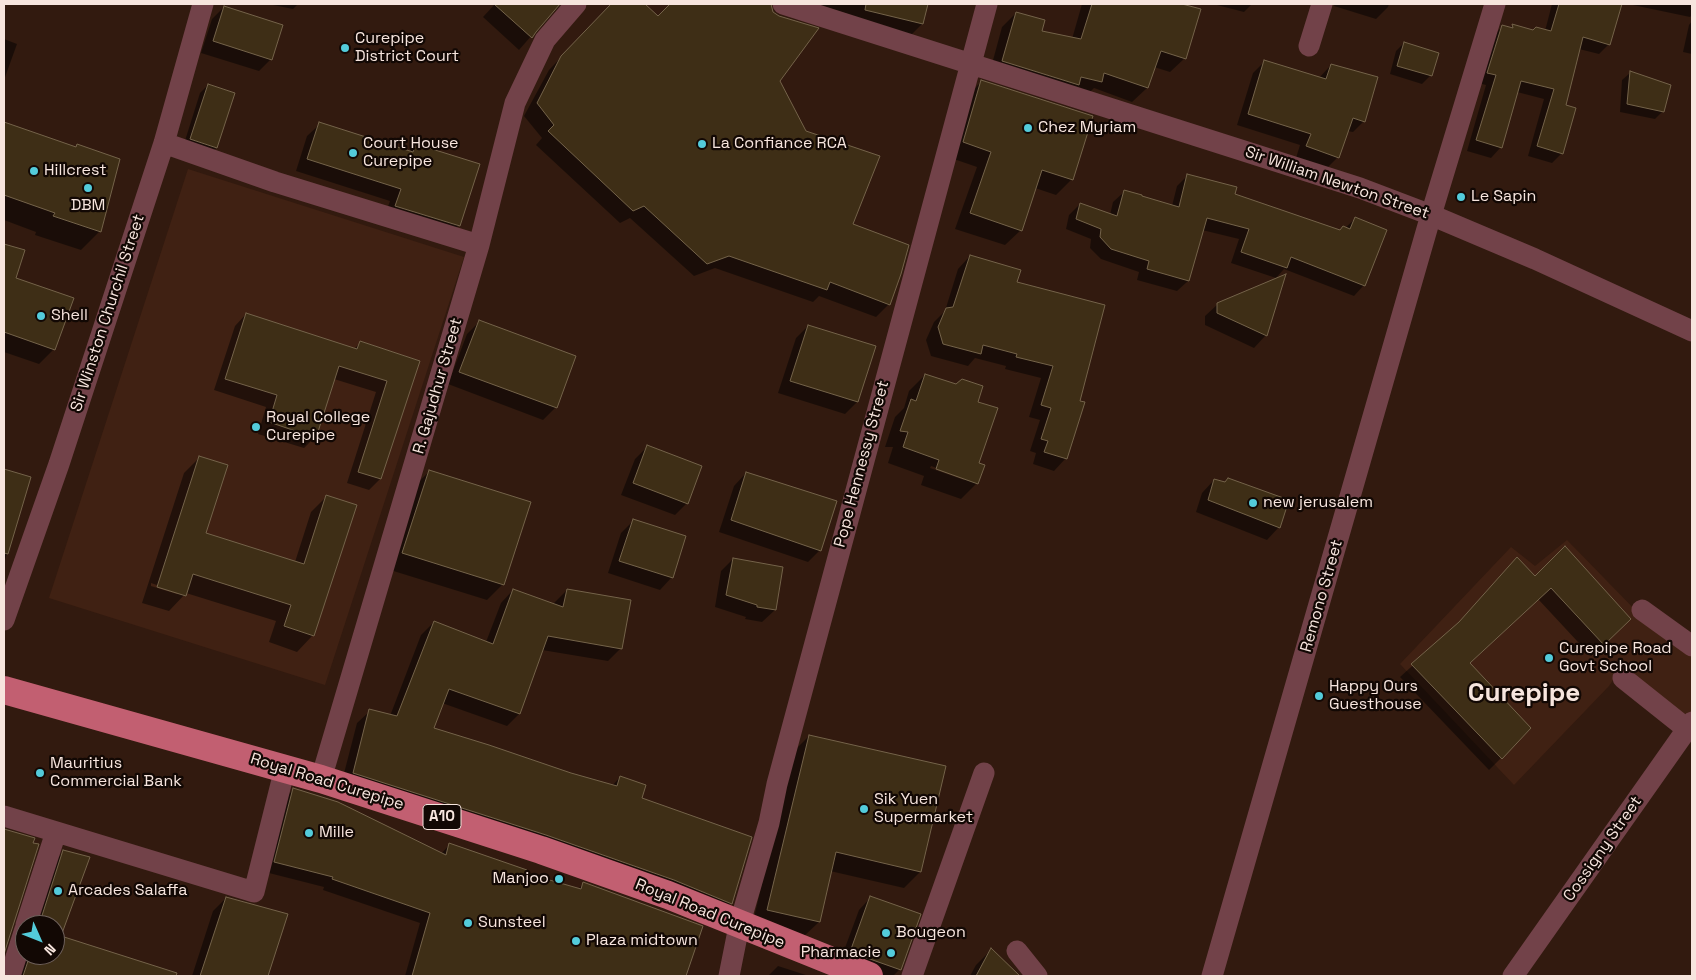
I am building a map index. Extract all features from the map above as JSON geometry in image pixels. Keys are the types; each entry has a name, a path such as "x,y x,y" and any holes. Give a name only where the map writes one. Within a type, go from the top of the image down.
{"main road":[{"name":"Royal Road Curepipe","path":"4,690 285,768 541,850 668,896 739,926 869,976"}],"street":[{"name":"Sir Winston Churchil Street","path":"4,620 59,464 164,143 203,4"},
{"name":"R. Gajudhur Street","path":"321,779 479,245 515,103 545,40 576,4"},
{"name":"Sir William Newton Street","path":"783,4 1360,188 1431,215 1535,259 1692,331"},
{"name":"Pope Hennessy Street","path":"729,976 739,926 769,823 777,784 987,4"},
{"path":"1310,46 1322,4"},
{"name":"Remono Street","path":"1212,976 1431,215 1495,4"},
{"path":"164,143 275,182 479,245"},
{"path":"1642,610 1692,646"},
{"path":"1623,678 1690,726"},
{"name":"Cossigny Street","path":"1513,976 1690,726"},
{"path":"4,816 254,892 285,768"},
{"path":"912,976 984,773"},
{"path":"29,915 56,832"},
{"path":"1017,951 1037,976"},
{"path":"10,976 15,960"}],"shaded area":[{"name":"Royal College Curepipe","path":"188,169 464,257 325,685 49,598"},
{"name":"Curepipe Road Govt School","path":"1567,540 1643,618 1692,652 1692,712 1686,721 1620,670 1609,686 1514,785 1400,664 1511,547 1535,566"}],"building":[{"path":"494,4 560,4 532,38"},
{"name":"La Confiance RCA","path":"611,4 645,4 658,16 670,4 771,4 773,12 779,16 819,28 780,81 806,131 880,156 853,224 909,245 890,305 830,282 827,290 729,256 707,264 644,206 633,211 548,131 554,125 537,103 561,56"},
{"path":"866,4 928,4 923,24 865,10"},
{"path":"1092,4 1182,4 1201,9 1186,59 1161,51 1148,88 1104,73 1102,82 1081,77 1079,85 1002,61 1016,12 1045,20 1042,31 1081,39"},
{"path":"1559,4 1622,4 1610,45 1583,37 1566,105 1576,108 1563,154 1537,146 1554,89 1521,81 1502,148 1476,140 1496,75 1487,73 1502,25 1513,28 1512,24 1533,30 1536,27 1551,31"},
{"path":"224,6 283,25 272,60 213,41"},
{"path":"1404,42 1439,53 1432,76 1397,66"},
{"path":"1264,60 1326,79 1331,64 1378,77 1365,122 1353,118 1339,158 1306,146 1311,134 1248,114"},
{"path":"1630,71 1671,85 1664,112 1627,104"},
{"name":"Chez Myriam","path":"981,80 1093,116 1073,180 1042,170 1022,231 970,213 991,152 963,142"},
{"path":"208,84 235,93 217,148 190,139"},
{"path":"4,122 76,147 77,144 120,159 101,232 53,216 55,213 4,195"},
{"path":"319,122 413,152 416,144 480,164 460,226 395,206 401,189 307,159"},
{"path":"1187,174 1237,187 1235,194 1340,230 1343,226 1350,229 1355,217 1387,230 1365,286 1291,257 1287,268 1241,252 1249,229 1207,218 1189,281 1147,269 1149,261 1111,249 1100,237 1101,229 1076,219 1080,203 1117,216 1124,190 1179,207"},
{"name":"Shell","path":"4,244 25,250 16,278 74,298 55,350 4,332"},
{"path":"970,255 1021,270 1017,282 1105,305 1080,401 1085,402 1067,459 1044,452 1048,441 1041,439 1051,408 1041,405 1053,366 1016,357 1017,354 983,345 981,354 943,344 938,327 946,308 953,307"},
{"path":"1286,274 1267,336 1217,313 1217,303"},
{"path":"246,313 357,349 360,341 420,361 381,479 358,472 387,381 339,366 316,438 269,422 277,395 225,379"},
{"path":"479,320 576,356 557,408 459,372"},
{"path":"808,325 876,346 858,402 790,381"},
{"path":"925,374 956,384 962,379 983,386 978,402 998,408 979,463 985,465 978,484 936,469 939,460 903,447 908,432 900,431 911,399 916,401"},
{"path":"647,445 702,466 688,504 633,483"},
{"path":"199,456 228,465 206,533 304,564 326,495 357,505 314,636 284,626 291,605 193,574 186,596 157,587"},
{"path":"4,469 31,477 8,554 4,553"},
{"path":"429,470 531,502 504,585 402,553"},
{"path":"746,472 837,501 821,551 731,520"},
{"name":"new jerusalem","path":"1228,478 1289,500 1280,528 1208,500 1214,479 1225,482"},
{"path":"633,519 686,536 673,578 619,561"},
{"name":"Curepipe Road Govt School","path":"1565,546 1631,619 1604,645 1551,588 1470,663 1531,728 1502,759 1411,664 1459,622 1517,557 1535,576"},
{"path":"733,558 783,567 776,610 757,607 757,605 726,595"},
{"path":"513,589 563,607 567,589 631,600 622,649 548,636 520,714 449,689 434,728 571,773 617,786 620,776 646,785 642,798 752,837 732,904 674,880 546,835 353,773 369,709 397,716 434,621 493,644"},
{"name":"Sik Yuen Supermarket","path":"809,735 946,766 921,872 836,852 820,922 767,910"},
{"path":"293,788 338,802 446,855 449,843 527,870 525,873 581,889 583,882 703,926 686,976 412,976 430,913 332,879 333,877 274,862"},
{"path":"4,829 35,838 33,843 39,844 4,954"},
{"name":"Arcades Salaffa","path":"63,850 90,857 65,925 65,915 42,915"},
{"name":"Bougeon","path":"870,896 921,914 901,970 850,952"},
{"path":"226,897 288,914 268,976 200,976"},
{"name":"Arcades Salaffa","path":"65,937 177,973 176,976 23,976 27,965 65,965"},
{"path":"991,948 1020,976 976,976"}],"place":[{"name":"Curepipe District Court","path":"345,48"},
{"name":"Chez Myriam","path":"1028,128"},
{"name":"La Confiance RCA","path":"702,144"},
{"name":"Court House Curepipe","path":"353,153"},
{"name":"Hillcrest","path":"34,171"},
{"name":"DBM","path":"88,188"},
{"name":"Le Sapin","path":"1461,197"},
{"name":"Shell","path":"41,316"},
{"name":"Royal College Curepipe","path":"256,427"},
{"name":"new jerusalem","path":"1253,503"},
{"name":"Curepipe Road Govt School","path":"1549,658"},
{"name":"Happy Ours Guesthouse","path":"1319,696"},
{"name":"Mauritius Commercial Bank","path":"40,773"},
{"name":"Sik Yuen Supermarket","path":"864,809"},
{"name":"Mille","path":"309,833"},
{"name":"Manjoo","path":"559,879"},
{"name":"Arcades Salaffa","path":"58,891"},
{"name":"Sunsteel","path":"468,923"},
{"name":"Bougeon","path":"886,933"},
{"name":"Plaza midtown","path":"576,941"},
{"name":"Pharmacie","path":"891,953"}],"district":[{"name":"Curepipe","path":"1524,694"}]}
